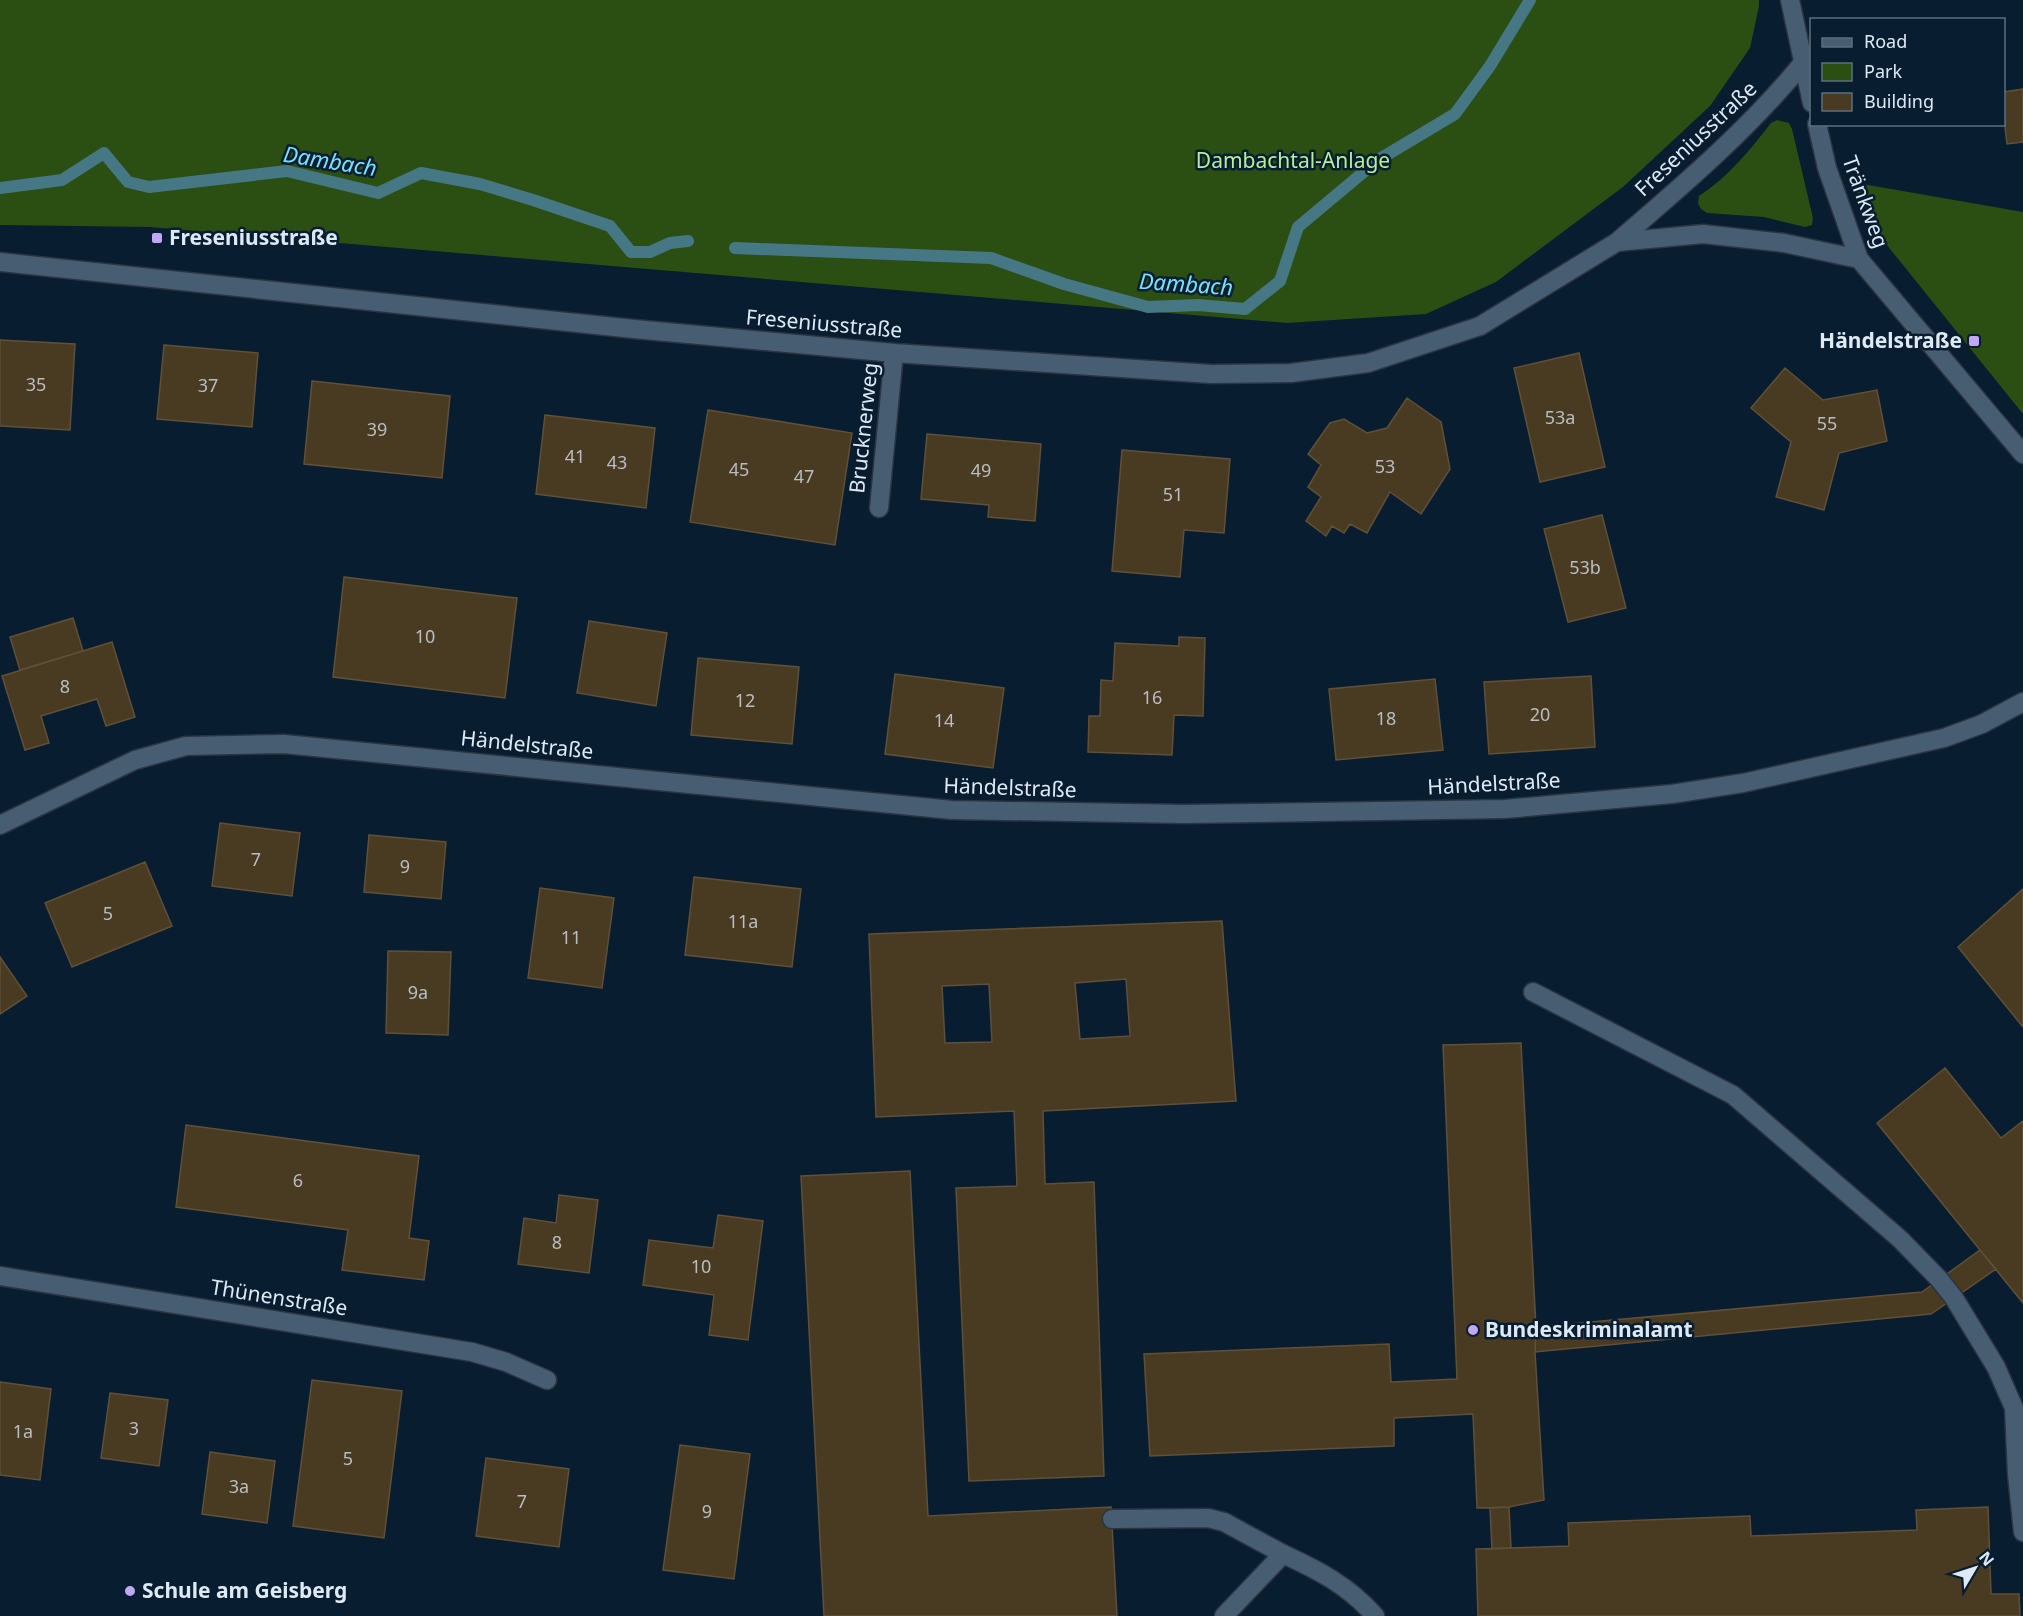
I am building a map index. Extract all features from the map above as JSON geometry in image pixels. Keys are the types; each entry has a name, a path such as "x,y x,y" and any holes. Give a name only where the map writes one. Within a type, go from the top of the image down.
{"street":[{"path":"1790,0 1810,95"},
{"name":"Freseniusstraße","path":"0,262 514,318 894,353 1211,374 1291,373 1368,363 1480,326 1617,242 1680,188 1759,113 1802,64"},
{"name":"Tränkweg","path":"1816,126 1827,168 1859,259 2023,454"},
{"name":"Freseniusstraße","path":"1617,242 1703,234 1784,243 1859,259"},
{"name":"Brucknerweg","path":"879,508 894,353"},
{"name":"Händelstraße","path":"0,825 135,760 176,748 284,744 952,810 1184,814 1505,809 1672,794 1743,783 1944,738 1982,724 2023,702"},
{"path":"1533,992 1734,1095 1900,1239 1939,1280 1954,1298 1996,1367 2014,1408 2023,1532"},
{"name":"Thünenstraße","path":"0,1276 472,1352 506,1362 547,1380"},
{"path":"1112,1519 1208,1518 1224,1522 1340,1584 1360,1599 1374,1616"},
{"path":"1224,1616 1283,1554"}],"green space":[{"name":"Dambachtal-Anlage","path":"0,0 1759,0 1759,6 1750,48 1710,106 1623,187 1496,282 1426,314 1287,323 150,227 0,225"},
{"path":"1777,120 1789,123 1792,129 1813,218 1812,225 1805,227 1764,217 1707,213 1701,209 1698,203 1699,196 1729,172 1771,123"},
{"path":"1851,182 2023,212 2023,414 1878,234"}],"building":[{"path":"2023,89 2023,142 2007,144 2005,92"},
{"path":"0,340 75,344 70,430 0,426"},
{"path":"164,345 258,353 252,427 157,419"},
{"path":"1579,353 1605,467 1540,482 1514,368"},
{"path":"1785,368 1823,400 1877,390 1887,441 1839,453 1824,510 1776,497 1791,442 1751,408"},
{"path":"312,381 450,396 442,478 304,464"},
{"path":"1407,398 1441,422 1450,469 1421,514 1390,492 1367,533 1350,524 1344,533 1332,526 1326,536 1306,521 1321,497 1308,487 1321,465 1308,454 1330,423 1344,419 1367,433 1387,428"},
{"path":"708,410 852,433 835,545 690,522"},
{"path":"545,415 655,428 646,508 536,494"},
{"path":"927,434 1041,444 1035,521 988,517 989,505 921,499"},
{"path":"1122,450 1230,459 1224,533 1184,530 1180,577 1112,571"},
{"path":"1602,515 1626,608 1568,622 1544,529"},
{"path":"344,577 517,598 505,698 333,677"},
{"path":"73,618 83,651 20,670 10,637"},
{"path":"589,621 667,633 656,706 577,693"},
{"path":"1179,637 1205,638 1203,716 1174,715 1172,755 1088,752 1089,716 1100,716 1101,680 1113,681 1115,643 1179,646"},
{"path":"112,642 135,717 106,726 97,699 41,716 49,743 25,750 2,676"},
{"path":"698,658 799,667 792,744 691,735"},
{"path":"895,674 1004,688 993,768 885,754"},
{"path":"1591,676 1595,747 1489,754 1484,682"},
{"path":"1435,679 1443,750 1336,760 1329,689"},
{"path":"220,823 300,833 292,896 212,886"},
{"path":"369,835 446,842 441,899 364,892"},
{"path":"145,862 172,926 72,967 45,903"},
{"path":"694,877 801,889 792,967 685,955"},
{"path":"540,888 614,898 602,988 528,978"},
{"path":"2023,889 2023,1027 1958,947"},
{"path":"1222,921 1236,1101 1043,1111 1045,1184 1094,1182 1104,1476 969,1481 956,1188 1017,1186 1014,1111 876,1117 869,934","holes":["1126,979 1130,1036 1080,1039 1075,983","989,984 992,1042 945,1043 942,986"]},
{"path":"388,951 451,952 448,1035 386,1033"},
{"path":"0,957 27,996 0,1014"},
{"path":"1521,1043 1544,1500 1509,1507 1477,1508 1473,1414 1394,1418 1394,1446 1150,1456 1144,1354 1389,1344 1391,1382 1457,1379 1443,1045"},
{"path":"1945,1068 2001,1138 2023,1121 2023,1303 1877,1123"},
{"path":"186,1125 419,1156 409,1238 429,1241 424,1280 342,1270 348,1230 176,1207"},
{"path":"910,1171 928,1516 1111,1507 1117,1616 824,1616 801,1176"},
{"path":"559,1195 598,1200 589,1273 518,1264 524,1218 556,1223"},
{"path":"718,1215 763,1221 748,1340 709,1335 714,1295 643,1285 649,1240 713,1248"},
{"path":"1980,1250 1996,1269 1931,1314 1535,1352 1536,1327 1922,1292"},
{"path":"312,1380 402,1391 384,1538 293,1526"},
{"path":"0,1382 51,1389 40,1480 0,1475"},
{"path":"110,1393 168,1400 159,1466 101,1458"},
{"path":"680,1445 750,1454 734,1579 663,1570"},
{"path":"210,1452 275,1461 267,1523 202,1514"},
{"path":"486,1458 569,1469 559,1547 476,1536"},
{"path":"1509,1507 1511,1548 1492,1549 1490,1508"},
{"path":"1988,1507 1991,1594 2019,1594 2020,1616 1478,1616 1476,1549 1569,1546 1568,1523 1750,1516 1751,1536 1917,1530 1916,1510"}],"waterway":[{"name":"Dambach","path":"735,248 991,258 1064,284 1148,307 1198,305 1245,309 1280,281 1298,227 1378,160 1455,114 1490,66 1530,0"},
{"name":"Dambach","path":"0,188 62,180 104,153 128,182 149,187 287,171 378,193 421,173 480,184 610,226 631,252 650,252 670,243 688,241"}],"place":[{"name":"Freseniusstraße","path":"157,238"},
{"name":"Händelstraße","path":"1974,341"},
{"name":"Bundeskriminalamt","path":"1473,1330"},
{"name":"Schule am Geisberg","path":"130,1591"}]}
